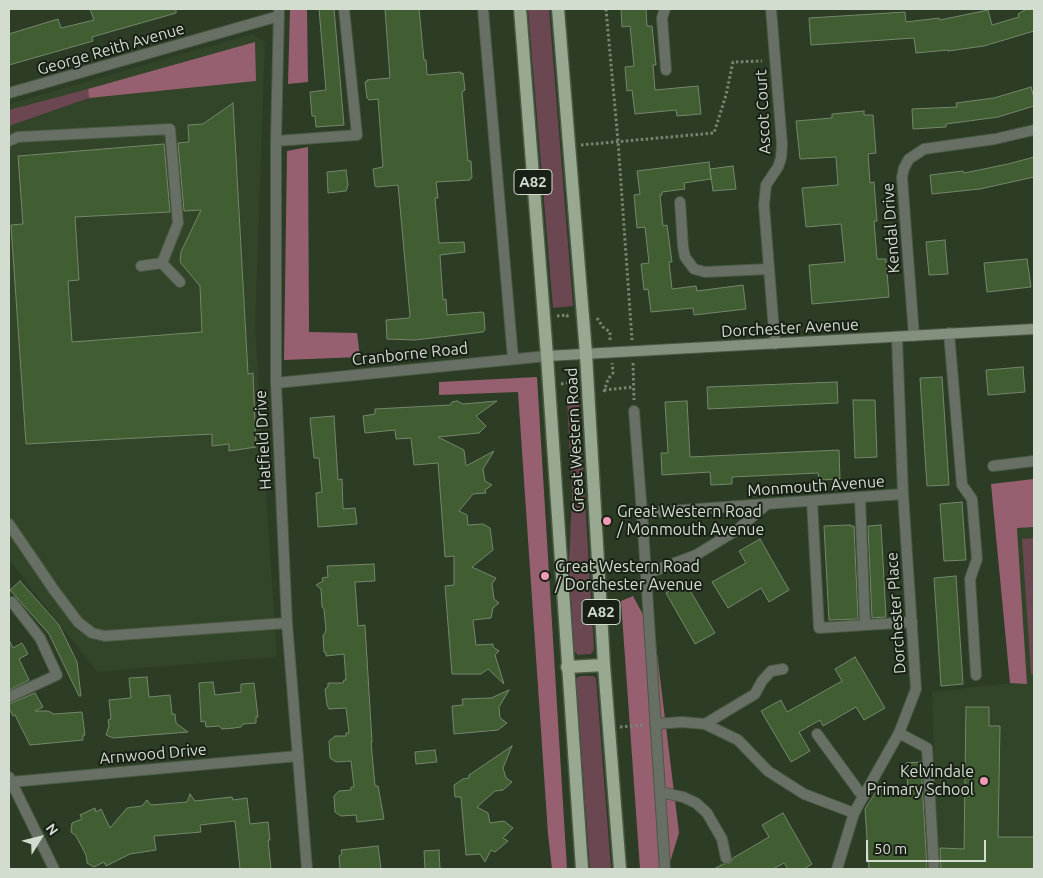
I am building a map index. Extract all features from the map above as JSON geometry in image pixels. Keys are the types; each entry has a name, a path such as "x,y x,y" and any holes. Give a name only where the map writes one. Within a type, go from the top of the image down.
{"main road":[{"name":"Great Western Road","path":"520,9 547,356 582,869"},
{"name":"Great Western Road","path":"558,9 586,354 604,664 620,869"},
{"path":"567,667 604,664"}],"street":[{"path":"276,141 357,134 344,9"},
{"path":"483,9 514,359"},
{"path":"665,9 662,18 666,70"},
{"name":"Ascot Court","path":"771,9 782,144 781,158 778,167 770,176 765,192 764,205 775,344"},
{"name":"Hatfield Drive","path":"279,12 276,141 276,383 287,623 308,869"},
{"name":"George Reith Avenue","path":"9,93 279,12"},
{"path":"9,140 18,137 170,129 178,223 162,263"},
{"name":"Kendal Drive","path":"914,336 902,177 908,159 924,149 995,139 1034,130"},
{"path":"680,202 684,252 689,264 694,268 705,272 769,269"},
{"path":"141,266 162,263"},
{"path":"162,263 180,282"},
{"name":"Dorchester Avenue","path":"547,356 1034,329"},
{"path":"949,333 962,485 972,500 977,560 970,579 976,675"},
{"name":"Dorchester Place","path":"837,869 854,813 899,733 916,690 903,494 897,338"},
{"name":"Cranborne Road","path":"276,383 547,356"},
{"path":"634,411 665,869"},
{"path":"993,466 1034,461"},
{"name":"Monmouth Avenue","path":"642,513 903,494"},
{"path":"860,497 865,625"},
{"path":"812,501 819,628 912,622"},
{"path":"646,574 696,555 737,530 767,504"},
{"path":"9,524 73,616 92,633 105,636 287,623"},
{"path":"9,697 57,675 40,638 12,602"},
{"path":"704,724 755,694 762,681 771,671 783,668"},
{"path":"655,724 682,722 704,724 738,740 768,771 804,794 854,813"},
{"path":"899,733 927,748 934,869"},
{"path":"818,734 863,797"},
{"name":"Arnwood Drive","path":"10,780 298,756"},
{"path":"10,780 54,869"},
{"path":"660,792 683,797 696,803 707,813 722,839 726,858"}],"path":[{"path":"606,9 618,142 633,352 634,411"},
{"path":"570,146 714,134 733,62 776,60"},
{"path":"549,386 572,382 573,392 633,387"},
{"path":"609,728 655,724"}],"shaded area":[{"path":"290,9 307,9 308,82 288,84"},
{"path":"528,9 549,9 573,306 553,308"},
{"path":"252,34 265,42 255,328 277,657 97,672 9,560 9,104"},
{"path":"255,42 256,81 89,98 88,89"},
{"path":"88,89 89,98 9,126 9,110"},
{"path":"308,147 309,332 357,333 360,357 284,360 287,151"},
{"path":"537,377 567,869 552,869 548,834 518,392 439,395 439,382"},
{"path":"579,399 594,650 591,654 578,655 574,651 569,562 572,495 567,400"},
{"path":"1034,479 1034,527 1017,528 1027,684 1010,683 991,484"},
{"name":"Kelvindale Primary School","path":"1034,527 1034,869 937,869 932,692 1010,683 1027,683 1017,528"},
{"path":"1034,538 1034,674 1031,674 1022,539"},
{"path":"633,596 655,637 679,833 668,869 640,869 621,601"},
{"path":"580,676 593,676 596,678 611,869 590,869 576,681"}],"building":[{"path":"90,9 176,9 176,13 92,37 93,41 9,65 9,34 58,19 61,28 94,20"},
{"path":"319,9 334,9 344,125 316,127 315,116 312,116 310,92 326,90"},
{"path":"385,9 419,9 427,75 463,73 465,90 462,92 468,161 471,161 472,178 470,180 436,182 438,198 435,198 439,243 464,242 465,252 440,255 443,300 446,299 447,315 482,312 484,313 485,330 483,332 415,340 387,339 386,320 409,318 410,316 398,185 375,186 373,169 383,167 378,99 369,100 367,98 365,82 367,80 390,78"},
{"path":"621,9 646,9 647,26 652,26 656,65 653,65 655,90 698,86 701,114 677,116 676,110 635,114 632,90 627,91 625,67 634,66 630,26 622,27"},
{"path":"1027,9 1034,9 1034,31 984,46 916,53 914,38 811,45 809,18 905,12 906,22 939,18 940,20 988,10 992,25 1019,17 1018,14"},
{"path":"1031,87 1034,106 998,117 946,124 946,127 913,129 912,109 957,107 956,103 994,98"},
{"path":"233,103 248,374 253,373 256,447 229,451 229,444 212,446 212,434 26,444 11,225 23,224 18,156 164,144 170,212 75,217 79,280 68,281 72,342 202,332 200,286 180,262 181,252 201,210 184,211 178,143 189,142 188,125 203,124"},
{"path":"864,111 864,115 873,115 876,153 868,154 870,183 874,182 877,221 874,221 877,259 886,259 889,297 812,304 809,265 845,262 841,224 806,227 802,188 838,185 836,157 800,159 796,121 832,118 832,114"},
{"path":"1034,157 1034,177 980,189 932,194 930,175 963,171 964,173"},
{"path":"709,162 711,179 684,183 685,189 662,192 662,195 660,195 663,226 667,225 672,262 669,262 672,289 696,286 697,291 743,285 746,309 694,315 693,308 651,312 648,289 644,290 641,264 649,263 645,227 637,228 634,195 640,194 637,171"},
{"path":"733,166 736,189 713,191 710,169"},
{"path":"346,170 348,185 346,191 328,193 327,172"},
{"path":"945,240 948,274 929,275 926,242"},
{"path":"1027,259 1031,287 987,292 984,263"},
{"path":"1023,367 1025,392 988,395 986,370"},
{"path":"942,377 949,485 927,486 920,378"},
{"path":"837,382 838,403 708,409 707,387"},
{"path":"853,400 875,400 877,457 855,458"},
{"path":"457,401 463,404 497,401 476,416 486,426 479,433 438,437 464,450 466,466 494,451 483,469 485,481 492,485 485,490 486,493 473,494 459,511 467,515 468,525 483,524 490,528 493,550 472,567 496,578 492,584 494,599 499,603 493,608 491,618 473,620 476,645 493,644 493,647 499,651 495,655 504,684 488,669 481,674 452,674 445,586 454,585 454,556 445,557 438,463 414,465 411,438 396,439 395,430 365,433 363,416 375,414 375,409 450,405 452,402"},
{"path":"687,401 690,457 839,450 840,479 819,480 818,473 732,477 732,484 711,485 710,472 662,475 661,453 668,453 665,402"},
{"path":"334,416 338,480 342,479 343,509 355,508 357,524 318,527 316,493 322,492 319,458 314,458 310,418"},
{"path":"962,502 966,560 944,561 940,504"},
{"path":"881,525 886,617 872,618 868,526"},
{"path":"824,526 854,526 858,619 829,620"},
{"path":"760,539 789,590 769,602 761,588 728,608 712,582 746,563 739,551"},
{"path":"374,564 375,581 355,582 358,626 365,625 375,786 378,786 384,819 357,822 356,815 341,816 335,812 334,796 339,791 351,790 351,787 354,787 351,761 336,762 330,758 329,741 335,736 346,736 346,733 349,733 346,708 329,709 325,689 328,687 328,683 343,683 346,680 344,654 326,656 324,652 323,635 326,630 324,609 322,607 321,589 316,585 323,581 322,578 328,577 327,566"},
{"path":"956,576 963,684 941,686 934,578"},
{"path":"20,581 59,625 77,662 81,696 79,696 49,634 10,590"},
{"path":"685,582 715,633 695,644 666,593"},
{"path":"9,640 13,648 22,643 28,654 19,659 29,680 9,690"},
{"path":"855,657 885,708 864,720 856,707 823,726 820,720 799,732 810,751 791,762 761,711 781,700 787,712 842,681 835,669"},
{"path":"147,677 149,697 170,695 172,714 175,714 176,723 188,732 113,738 106,735 109,726 108,720 111,719 109,700 131,698 129,678"},
{"path":"213,682 215,695 241,692 241,684 254,683 258,717 256,717 256,723 222,729 219,726 206,727 205,721 201,722 199,683"},
{"path":"509,690 499,707 500,718 507,723 498,730 454,734 452,706 463,705 462,699 491,698"},
{"path":"35,693 43,707 35,711 48,711 54,714 82,712 85,735 83,735 83,740 30,745 15,715 13,716 9,704"},
{"path":"966,707 989,707 989,726 1000,726 998,837 1034,837 1034,869 941,869 940,848 964,849"},
{"path":"512,746 503,768 506,778 512,782 503,790 495,791 477,807 488,813 490,823 504,821 513,828 503,838 508,841 495,852 491,850 485,862 480,854 466,855 461,797 455,797 454,785 463,779 469,778 469,775"},
{"path":"435,750 437,762 416,764 415,752"},
{"path":"921,762 927,869 869,869 865,809 877,790 908,788 906,763"},
{"path":"190,794 195,801 232,797 233,800 247,798 250,824 268,822 271,869 240,869 235,821 200,825 201,832 154,836 156,850 130,854 106,866 104,862 94,867 87,863 86,855 76,836 71,832 72,823 82,819 80,815 95,808 96,812 101,809 110,828 127,808 142,806 147,800 151,805 187,802"},
{"path":"783,813 812,864 804,869 788,869 784,863 773,869 714,869 723,864 730,863 733,858 769,837 762,825"},
{"path":"378,846 381,869 340,869 339,856 342,854 341,850"},
{"path":"439,850 440,869 425,869 424,851"}],"place":[{"name":"Great Western Road / Monmouth Avenue","path":"607,521"},
{"name":"Great Western Road / Dorchester Avenue","path":"545,576"},
{"name":"Kelvindale Primary School","path":"984,781"}]}
